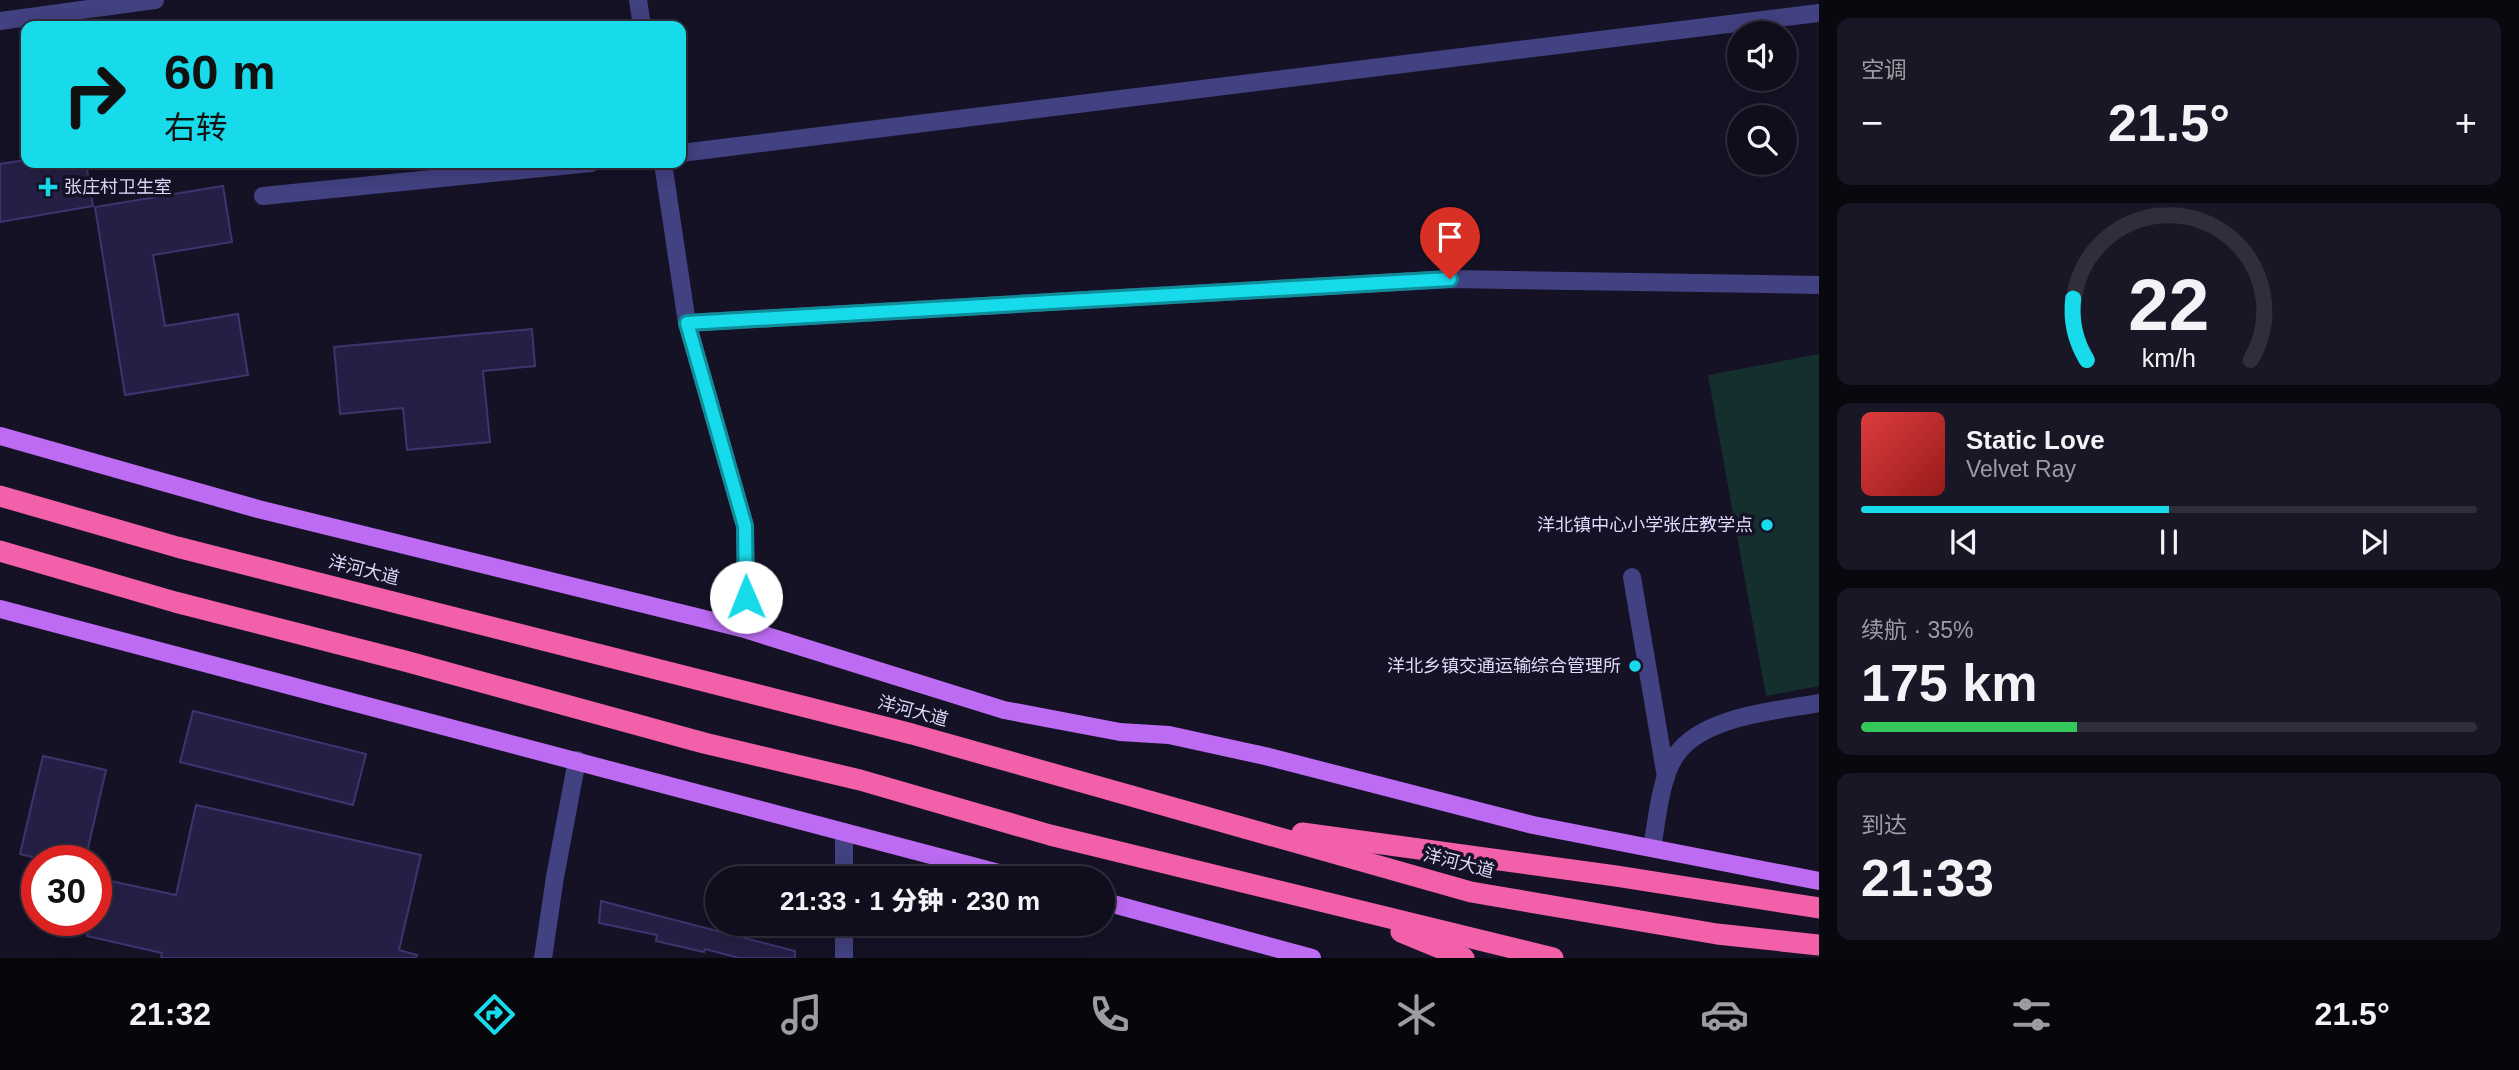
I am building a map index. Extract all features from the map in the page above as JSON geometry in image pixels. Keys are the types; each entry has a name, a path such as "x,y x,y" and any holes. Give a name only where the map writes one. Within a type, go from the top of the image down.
{"highway":[{"name":"洋河大道","path":"0,496 177,547 912,734 1471,892 1717,934 1819,945"},
{"path":"0,551 175,602 724,748 860,780 1049,835 1553,958"},
{"path":"1224,822 1616,876 1819,908"},
{"path":"1338,906 1464,958"}],"main road":[{"name":"洋河大道","path":"0,436 258,509 741,628 1004,710 1120,733 1169,735 1265,756 1533,825 1819,881"},
{"path":"0,609 973,866"},
{"path":"1115,905 1312,958"}],"street":[{"path":"0,21 155,0"},
{"path":"638,0 641,21"},
{"path":"686,152 1819,13"},
{"path":"263,196 541,168"},
{"path":"664,168 687,323 745,526 746,597 741,628"},
{"path":"687,323 1450,279 1819,285"},
{"path":"1632,577 1666,777"},
{"path":"1652,848 1666,777 1676,754 1692,740 1723,722 1819,703"},
{"path":"543,958 577,760"},
{"path":"844,832 844,866"},
{"path":"844,936 844,958"}],"green space":[{"name":"洋北镇中心小学张庄教学点","path":"1819,354 1819,686 1766,696 1708,375"}],"building":[{"path":"21,161 21,168 87,168 93,206 0,222 0,164"},
{"path":"223,186 232,242 153,255 165,326 238,314 248,375 125,395 95,207"},
{"path":"532,329 535,366 483,371 490,442 407,450 403,408 340,414 334,347"},
{"path":"193,711 366,754 353,805 180,762"},
{"path":"43,756 106,770 89,845 22,845"},
{"path":"196,805 421,855 399,950 417,955 416,958 161,958 162,953 87,936 112,936 112,881 176,895"},
{"path":"601,901 705,928 705,936 737,936 795,951 795,958 739,958 705,949 704,952 656,941 657,935 599,923"}],"place":[{"name":"张庄村卫生室","path":"48,187"},
{"name":"洋北镇中心小学张庄教学点","path":"1767,525"},
{"name":"洋北乡镇交通运输综合管理所","path":"1635,666"}],"route":[{"path":"746,597 745,526 687,323 1450,279"}]}
